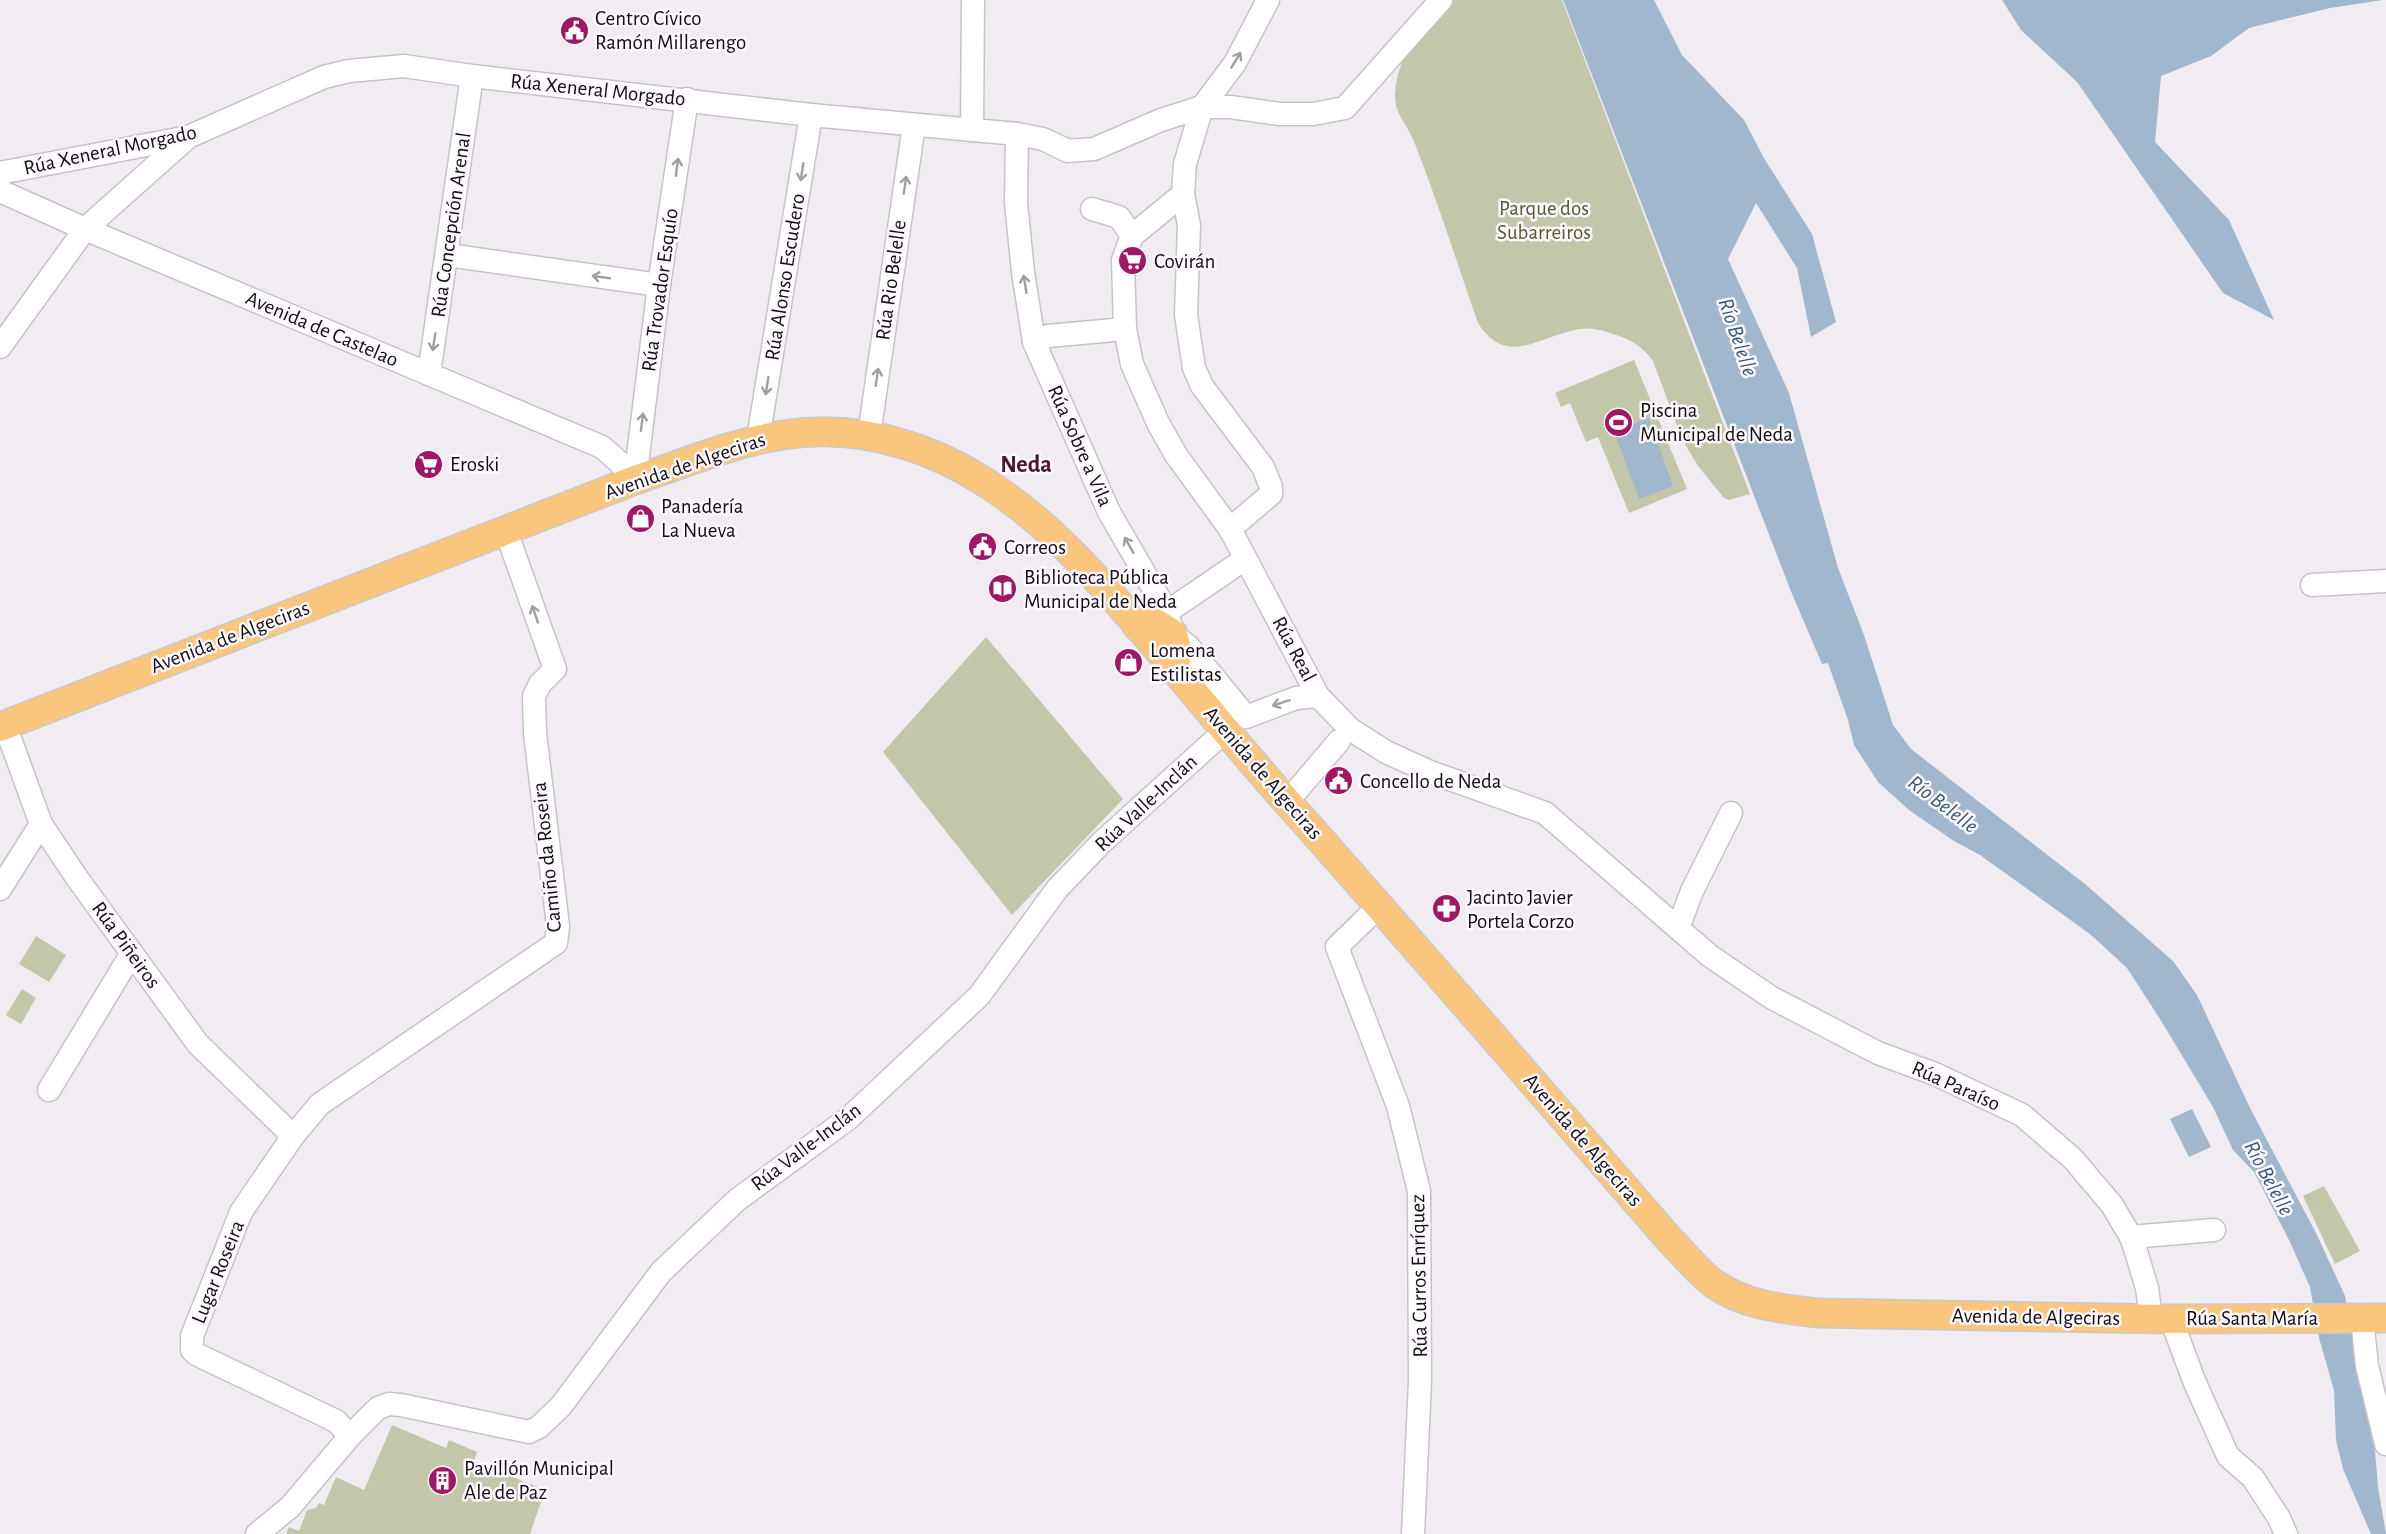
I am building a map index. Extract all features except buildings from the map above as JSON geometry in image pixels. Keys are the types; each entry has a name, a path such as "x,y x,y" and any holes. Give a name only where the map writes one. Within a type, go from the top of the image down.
{"main road":[{"name":"Avenida de Algeciras","path":"2,726 635,480 758,439 807,431 836,431 869,435 908,445 948,463 1024,509 1054,535 1137,626 1167,640 1236,724 1287,802 1670,1240 1713,1283 1736,1296 1763,1305 1818,1314 2161,1318"},
{"name":"Rúa Santa María","path":"2161,1318 2367,1318"}],"street":[{"path":"972,130 973,0"},
{"path":"1230,529 1271,494 1271,487 1263,467 1202,386 1194,368 1186,315 1189,225 1183,194 1185,164 1202,107 1235,63 1268,0"},
{"name":"Rúa Xeneral Morgado","path":"0,173 188,137 324,77 349,71 404,66 472,76 811,115 1017,134 1043,139 1068,151 1094,149 1161,120 1202,107 1230,107 1280,114 1313,114 1345,108 1441,0"},
{"name":"Rúa Concepción Arenal","path":"429,374 448,255 472,76"},
{"name":"Rúa Trovador Esquío","path":"635,480 659,285 687,99"},
{"name":"Rúa Alonso Escudero","path":"758,439 811,115"},
{"name":"Rúa Rio Belelle","path":"869,435 914,124"},
{"name":"Rúa Sobre a Vila","path":"1017,134 1016,203 1023,272 1034,342 1167,640"},
{"path":"0,347 85,229 188,137"},
{"name":"Avenida de Castelao","path":"0,191 602,447 635,480"},
{"path":"1092,209 1119,218 1132,236 1183,194"},
{"name":"Rúa Real","path":"1132,236 1123,260 1125,329 1131,364 1150,408 1176,455 1230,529 1318,696 1350,729 1386,752 1430,772 1545,813 1678,928"},
{"path":"448,255 659,285"},
{"path":"1034,342 1048,336 1125,329"},
{"name":"Camiño da Roseira","path":"293,1136 320,1104 556,943 558,926 535,733 534,696 540,684 555,669 506,531"},
{"path":"1167,640 1245,559"},
{"path":"2312,585 2386,581"},
{"path":"1236,724 1296,698 1318,696"},
{"name":"Rúa Valle-Inclán","path":"350,1436 378,1408 389,1404 528,1432 540,1427 561,1406 661,1272 737,1200 849,1118 979,996 1057,889 1101,843 1236,724"},
{"name":"Rúa Piñeiros","path":"2,726 41,824 132,953 198,1044 293,1136"},
{"path":"1287,802 1339,741"},
{"path":"1678,928 1692,891 1731,813"},
{"path":"0,889 41,824"},
{"name":"Rúa Curros Enríquez","path":"1379,906 1337,947 1398,1106 1419,1191 1420,1381 1413,1534"},
{"name":"Rúa Paraíso","path":"1678,928 1710,956 1772,998 1878,1053 1935,1074 2022,1115 2073,1159 2112,1205 2131,1237 2161,1318 2175,1334 2228,1456 2253,1478 2279,1518 2286,1534"},
{"path":"49,1090 132,953"},
{"name":"Lugar Roseira","path":"293,1136 241,1212 192,1336 192,1350 196,1354 336,1421 350,1436"},
{"path":"2131,1237 2214,1230"},
{"path":"2367,1318 2367,1366 2386,1444"},
{"path":"257,1534 290,1507 350,1436"}],"green space":[{"name":"Parque dos Subarreiros","path":"1448,0 1562,0 1750,494 1729,500 1724,498 1698,466 1682,439 1653,361 1637,345 1607,332 1585,329 1565,332 1525,346 1512,347 1489,337 1478,323 1440,211 1395,101 1397,79 1406,54 1413,42"},
{"name":"Piscina Municipal de Neda","path":"1634,360 1687,489 1629,513 1598,437 1586,442 1570,403 1561,407 1555,393"},
{"path":"986,637 1123,799 1012,915 883,752"},
{"path":"36,936 66,955 49,982 19,964"},
{"path":"22,989 36,998 21,1024 6,1015"},
{"path":"2324,1186 2360,1251 2335,1264 2303,1196"},
{"name":"Pavillón Municipal Ale de Paz","path":"392,1425 446,1448 449,1440 477,1452 474,1461 545,1490 530,1534 286,1534 289,1527 299,1531 307,1510 316,1508 319,1503 324,1505 336,1477 364,1490"}],"water":[{"name":"Río Belelle","path":"1563,0 1654,0 1682,55 1744,120 1765,160 1812,234 1836,322 1811,337 1797,268 1756,203 1728,259 1789,393 1838,568 1864,635 1893,725 1911,749 2085,884 2173,961 2197,995 2250,1108 2317,1235 2345,1296 2374,1440 2378,1487 2386,1534 2371,1534 2343,1469 2336,1440 2334,1390 2319,1338 2310,1287 2289,1240 2254,1172 2233,1150 2213,1107 2127,968 2090,934 1980,855 1954,841 1909,810 1878,782 1854,745 1848,720 1828,663 1822,664 1790,589"},
{"path":"2002,0 2383,0 2330,8 2249,28 2211,56 2161,76 2155,142 2229,220 2274,320 2223,293 2077,82 2021,30"},
{"path":"1649,418 1673,486 1639,499 1614,431"},
{"path":"2192,1109 2211,1147 2189,1157 2170,1119"}],"place":[{"name":"Centro Cívico Ramón Millarengo","path":"574,30"},
{"name":"Covirán","path":"1133,261"},
{"name":"Piscina Municipal de Neda","path":"1619,422"},
{"name":"Eroski","path":"429,464"},
{"name":"Panadería La Nueva","path":"640,518"},
{"name":"Correos","path":"983,547"},
{"name":"Biblioteca Pública Municipal de Neda","path":"1003,589"},
{"name":"Lomena Estilistas","path":"1129,662"},
{"name":"Concello de Neda","path":"1339,781"},
{"name":"Jacinto Javier Portela Corzo","path":"1446,909"},
{"name":"Pavillón Municipal Ale de Paz","path":"443,1480"}],"district":[{"name":"Neda","path":"1026,465"}]}
